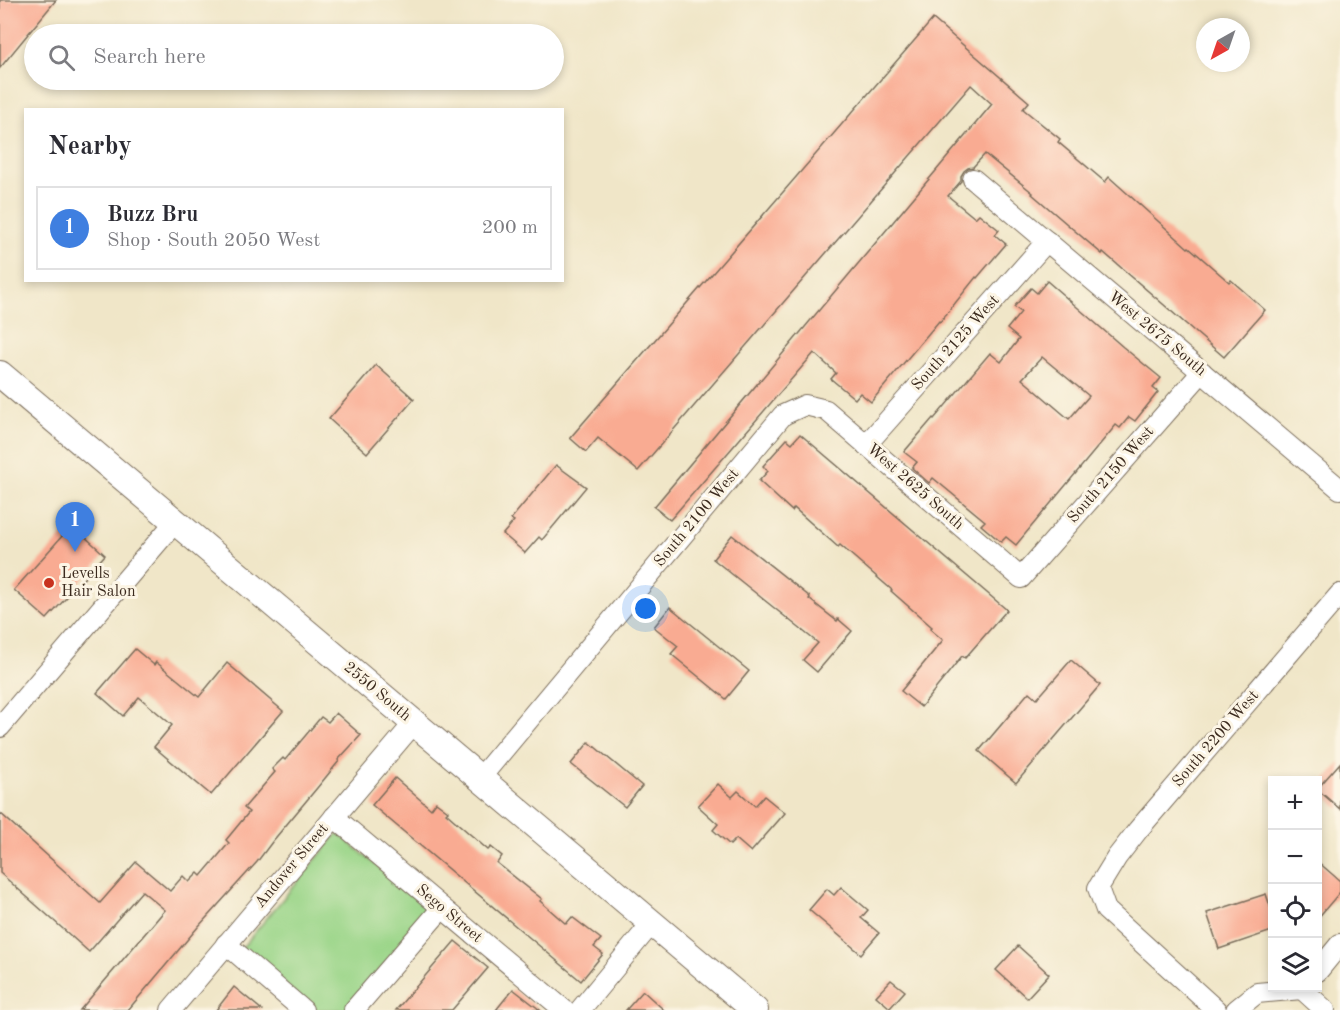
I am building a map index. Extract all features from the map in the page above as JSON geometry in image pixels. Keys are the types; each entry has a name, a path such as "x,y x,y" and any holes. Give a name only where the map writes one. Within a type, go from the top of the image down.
{"street":[{"name":"West 2675 South","path":"973,179 1340,489"},
{"name":"South 2125 West","path":"866,444 1047,241"},
{"name":"South 2150 West","path":"1021,578 1202,372"},
{"name":"2550 South","path":"0,374 755,1010"},
{"name":"West 2625 South","path":"805,405 826,410 1021,578"},
{"name":"South 2100 West","path":"480,778 783,415 805,405"},
{"path":"0,727 175,522"},
{"name":"South 2200 West","path":"1216,1010 1106,910 1098,888 1117,857 1138,830 1340,594"},
{"name":"Andover Street","path":"171,1010 414,723"},
{"name":"Sego Street","path":"334,817 564,1010"},
{"path":"354,1010 442,908"},
{"path":"580,1010 652,923"},
{"path":"226,944 303,1010"},
{"path":"1322,964 1340,944"},
{"path":"1236,1010 1257,993 1268,992"},
{"path":"1306,992 1325,1010"}],"green space":[{"path":"338,833 430,911 347,1010 315,1010 241,949"}],"building":[{"path":"0,0 56,0 36,24 24,24 24,39 0,68"},
{"path":"933,19 1029,102 1023,109 1060,139 1058,142 1105,182 1109,177 1188,248 1229,282 1231,280 1265,310 1224,357 985,154 973,167 964,171 961,181 948,196 975,218 979,214 999,230 995,235 1006,244 940,322 871,402 860,393 855,399 831,379 836,373 814,353 670,520 654,507 992,104 971,85 638,471 598,438 586,452 570,438"},
{"path":"1047,281 1161,378 1153,388 1158,392 1135,421 1129,417 1120,428 1116,425 1016,545 1006,537 1001,542 981,525 985,521 933,478 929,483 912,468 917,462 904,452 990,353 1001,362 1019,339 1007,329 1021,312 1014,307 1031,288 1037,293","holes":["1042,357 1089,396 1069,419 1022,379"]},
{"path":"376,365 414,399 367,453 329,419"},
{"path":"800,434 1007,610 965,658 962,656 921,707 901,691 943,640 892,590 840,545 838,547 794,508 792,511 759,481 768,471 763,466 787,439 792,443"},
{"path":"556,465 586,487 542,540 539,537 525,553 503,534 514,521 511,519"},
{"path":"72,525 105,555 47,619 14,590"},
{"path":"732,535 810,597 809,599 852,631 817,672 803,660 818,643 713,559"},
{"path":"670,607 749,671 726,699 671,654 678,646 654,627"},
{"path":"135,649 154,665 156,662 199,697 227,663 283,711 211,795 154,747 172,725 139,697 123,716 97,693"},
{"path":"1071,660 1100,685 1016,783 979,751 1029,692 1037,699"},
{"path":"336,713 361,735 338,760 257,862 128,1010 80,1010 165,910 142,891 89,952 0,873 0,813 100,903 136,862 170,891 183,876 189,882 198,873 201,876 229,843 226,840 249,812 244,808 275,772 272,769 283,758 285,760 321,717 328,722"},
{"path":"589,742 642,786 625,807 571,764"},
{"path":"1340,763 1340,809 1322,793 1322,783"},
{"path":"395,778 431,809 436,802 488,850 491,847 502,856 497,863 542,899 540,901 566,924 572,917 601,939 594,947 603,954 581,981 372,805"},
{"path":"718,784 732,797 738,791 755,806 764,796 785,813 751,852 736,839 730,845 713,830 718,824 698,806"},
{"path":"1322,865 1340,881 1340,892 1322,913"},
{"path":"841,887 868,910 861,918 879,933 861,954 809,910 827,889 834,895"},
{"path":"1266,894 1268,932 1219,949 1207,913"},
{"path":"455,941 488,968 452,1010 396,1010"},
{"path":"1018,946 1049,974 1027,998 996,970"},
{"path":"891,980 905,991 890,1008 876,996"},
{"path":"234,987 262,1010 216,1010"},
{"path":"513,989 540,1010 496,1010"},
{"path":"643,991 664,1010 626,1010"}],"place":[{"name":"Buzz Bru","path":"75,552"},
{"name":"Levells Hair Salon","path":"49,583"}]}
